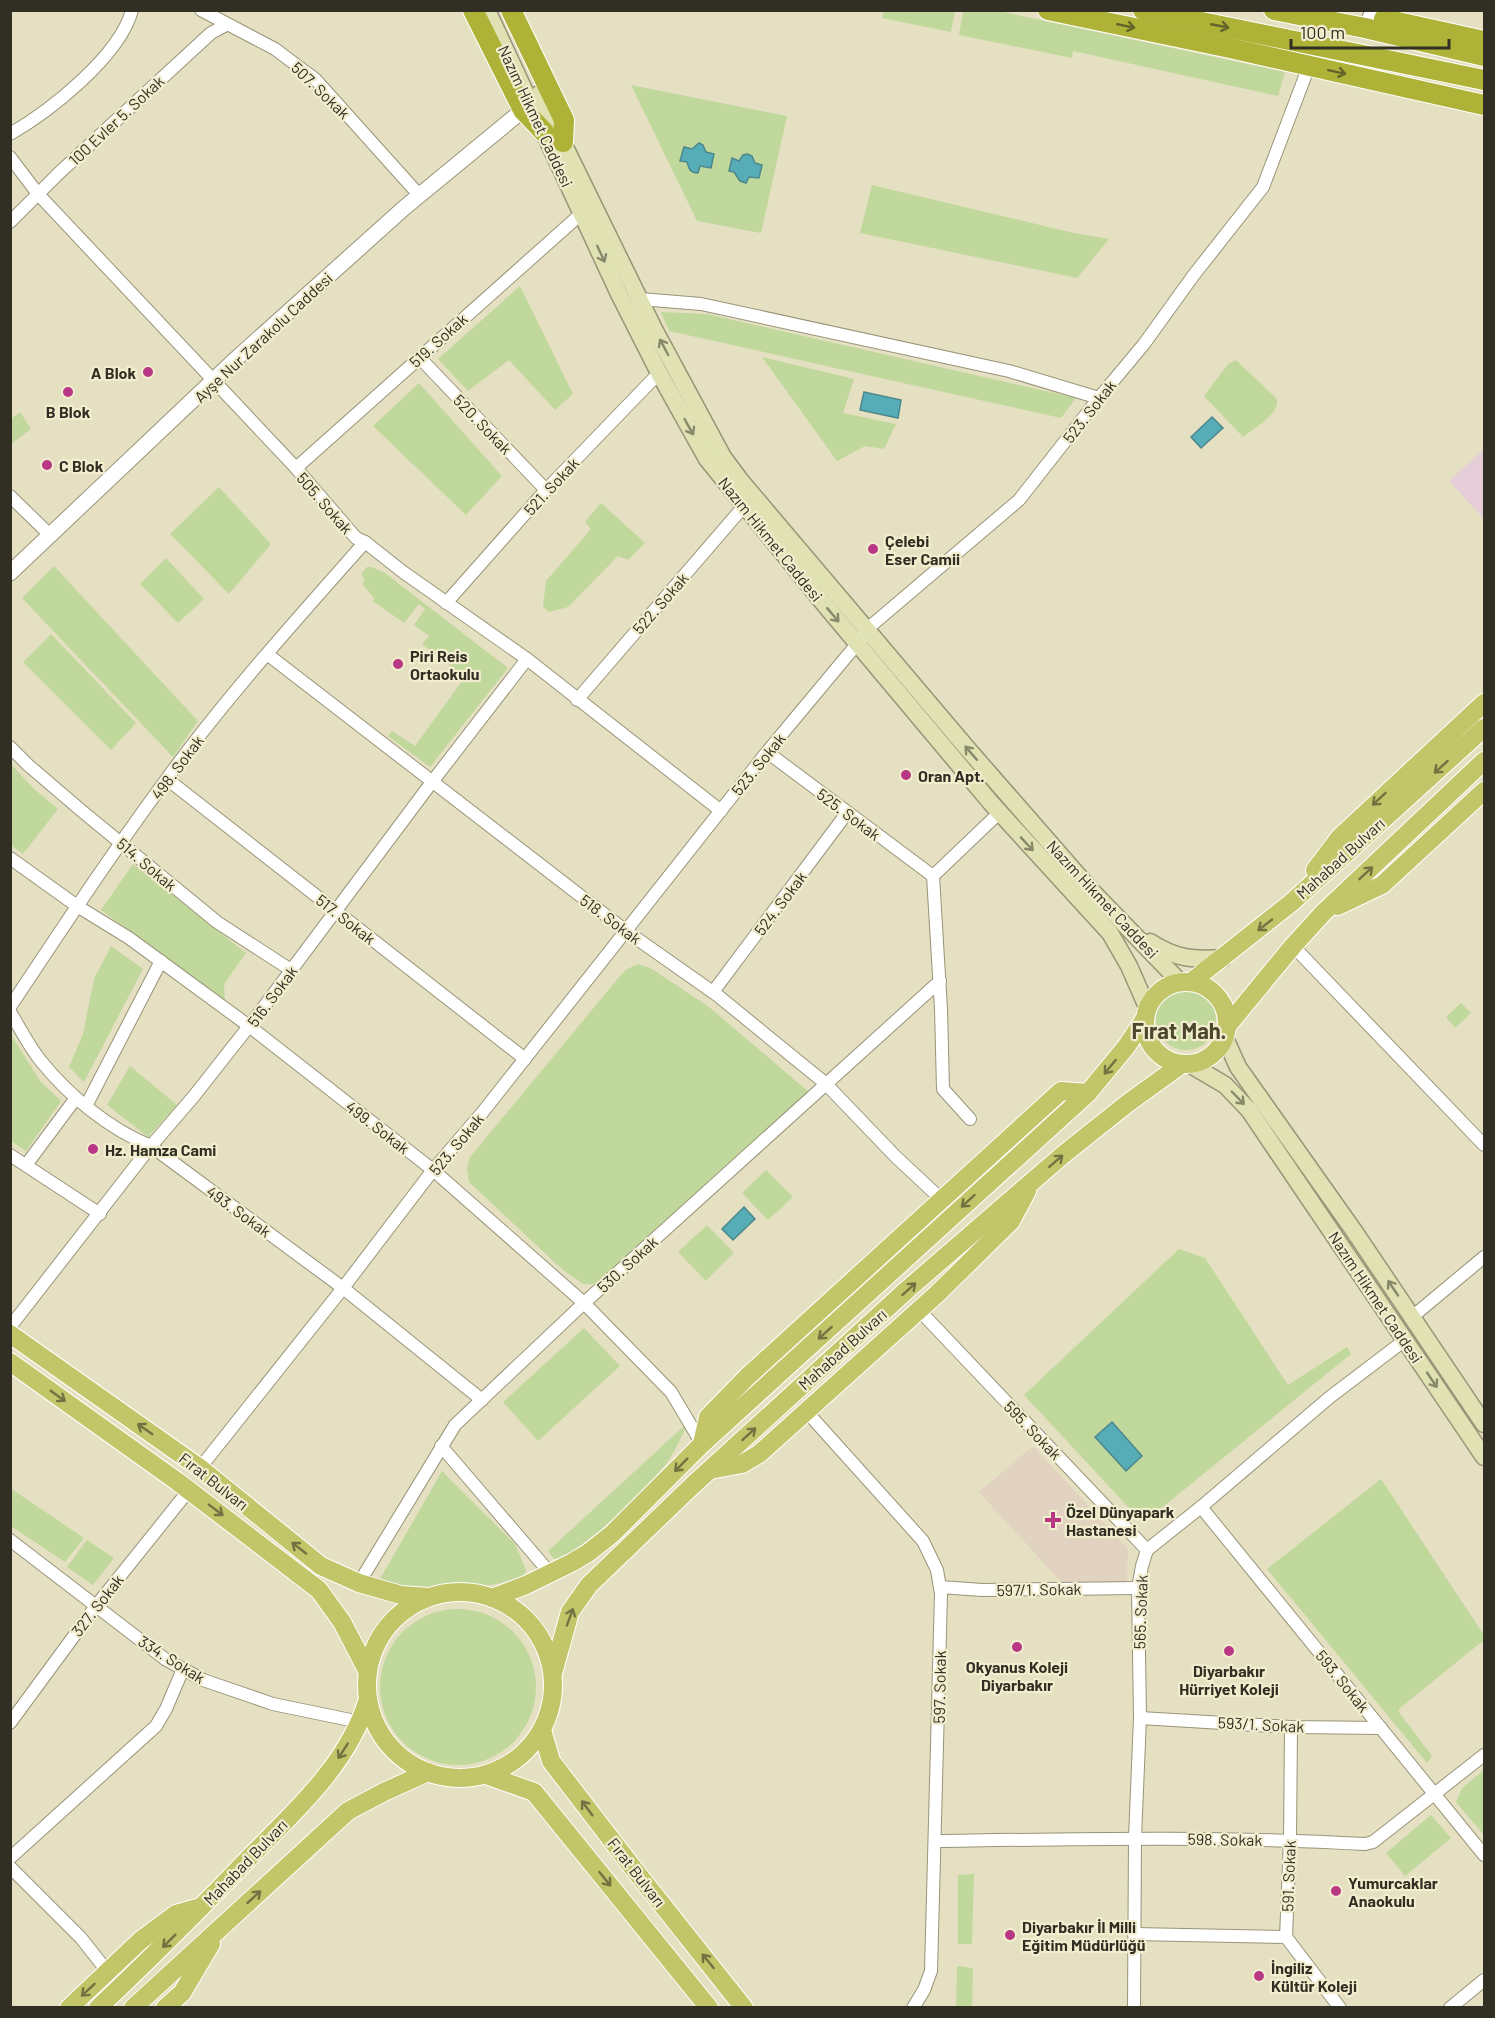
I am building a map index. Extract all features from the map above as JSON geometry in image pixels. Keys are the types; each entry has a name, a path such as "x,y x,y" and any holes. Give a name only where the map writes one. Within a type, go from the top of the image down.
{"highway":[{"path":"473,10 523,110 554,138 564,120 511,10"},
{"path":"1048,10 1485,105"},
{"path":"1143,10 1485,80"},
{"path":"1274,10 1369,18 1485,42"},
{"path":"1341,10 1485,56"},
{"path":"1319,46 1485,99"}],"main road":[{"name":"Nazım Hikmet Caddesi","path":"487,10 723,457 999,813 1110,933 1129,966 1146,1014"},
{"name":"Nazım Hikmet Caddesi","path":"496,10 554,138 582,213 659,373 707,459 744,506 1082,880 1185,982"},
{"path":"1291,903 1340,837 1485,703"},
{"name":"Mahabad Bulvarı","path":"1185,982 1223,958 1291,903 1485,728"},
{"name":"Mahabad Bulvarı","path":"1226,1031 1293,946 1323,913 1485,761"},
{"path":"1323,913 1382,885 1485,791"},
{"path":"1133,932 1164,951 1181,958 1223,958"},
{"path":"1185,982 1203,985 1213,992 1221,1001 1226,1012 1226,1031 1220,1048 1212,1056 1186,1065 1169,1061 1158,1054 1145,1033 1146,1014 1160,990 1185,982"},
{"name":"Mahabad Bulvarı","path":"492,1598 550,1573 588,1553 612,1534 702,1444 1088,1093 1126,1047 1146,1014"},
{"name":"Nazım Hikmet Caddesi","path":"1226,1031 1238,1067 1485,1424"},
{"name":"Nazım Hikmet Caddesi","path":"1186,1065 1225,1085 1249,1110 1485,1458"},
{"name":"Mahabad Bulvarı","path":"553,1673 570,1612 589,1585 710,1470 909,1288 1128,1103 1186,1065"},
{"path":"702,1444 708,1417 747,1377 941,1199 1061,1091 1088,1093"},
{"path":"710,1470 742,1464 759,1454 919,1310 1011,1221 1032,1182"},
{"name":"Fırat Bulvarı","path":"10,1334 200,1468 321,1566 359,1583 401,1595 430,1598"},
{"name":"Fırat Bulvarı","path":"10,1362 189,1490 319,1590 342,1622 368,1672"},
{"path":"306,1580 319,1584 322,1582 325,1577 321,1566"},
{"path":"450,1593 471,1593 492,1598 514,1610 533,1627 546,1649 553,1673 550,1712 542,1730 528,1750 509,1765 486,1775 457,1778 428,1772 406,1761 388,1744 375,1722 369,1699 368,1672 383,1634 396,1618 411,1606 450,1593"},
{"name":"Mahabad Bulvarı","path":"98,2007 168,1942 315,1791 360,1722 369,1699"},
{"name":"Fırat Bulvarı","path":"542,1730 551,1761 633,1869 744,2007"},
{"name":"Mahabad Bulvarı","path":"133,2007 348,1811 428,1772"},
{"name":"Fırat Bulvarı","path":"486,1775 534,1792 709,2007"},
{"path":"69,2007 141,1940 176,1914 201,1907"},
{"path":"165,2007 182,1992 222,1926"}],"street":[{"path":"10,134 75,87 120,38 132,10"},
{"name":"507. Sokak","path":"201,10 275,49 315,79 420,196"},
{"name":"100 Evler 5. Sokak","path":"10,222 211,33 226,25"},
{"name":"523. Sokak","path":"200,1468 433,1170 482,1113 767,752 862,637 1019,500 1098,398 1144,344 1193,276 1263,187 1309,66"},
{"name":"Ayşe Nur Zarakolu Caddesi","path":"10,573 213,381 420,196 523,110"},
{"name":"505. Sokak","path":"10,157 38,194 296,468 356,538 365,542 526,659 721,811"},
{"name":"519. Sokak","path":"296,468 582,213"},
{"path":"640,299 712,306 1009,371 1098,398"},
{"name":"520. Sokak","path":"419,357 546,490"},
{"name":"521. Sokak","path":"446,603 546,490 659,373"},
{"path":"10,496 51,536"},
{"name":"522. Sokak","path":"577,700 744,506"},
{"name":"498. Sokak","path":"10,1007 77,906 186,753 267,654 365,542"},
{"name":"518. Sokak","path":"267,654 626,931 713,992 825,1083 895,1156 941,1199"},
{"name":"516. Sokak","path":"10,1327 151,1146 249,1026 526,659"},
{"name":"514. Sokak","path":"10,747 28,765 217,922 291,970"},
{"name":"525. Sokak","path":"767,752 933,876"},
{"name":"517. Sokak","path":"167,779 525,1059"},
{"name":"524. Sokak","path":"713,992 847,813"},
{"path":"970,1119 943,1089 940,981 933,876 999,813"},
{"name":"499. Sokak","path":"10,858 77,906 129,938 249,1026 433,1170 584,1303 671,1392 702,1444"},
{"path":"1293,946 1485,1145"},
{"path":"26,1165 81,1102 160,962"},
{"name":"530. Sokak","path":"359,1583 455,1425 584,1303 940,981"},
{"name":"493. Sokak","path":"10,1012 39,1059 81,1102 132,1138 151,1146 343,1288 482,1400"},
{"path":"10,1155 100,1214"},
{"path":"1412,1317 1485,1257"},
{"name":"595. Sokak","path":"919,1310 1147,1550"},
{"path":"1147,1550 1202,1507 1330,1397 1405,1340"},
{"name":"597. Sokak","path":"806,1411 923,1541 937,1569 940,1587 936,1841 931,1971 924,1990 912,2007"},
{"path":"441,1446 550,1573"},
{"name":"327. Sokak","path":"10,1723 96,1606 189,1490"},
{"name":"593. Sokak","path":"1202,1507 1485,1855"},
{"name":"334. Sokak","path":"10,1540 165,1659 203,1680 273,1704 360,1722"},
{"name":"565. Sokak","path":"1134,2007 1135,1838 1140,1718 1138,1588 1147,1550"},
{"name":"597/1. Sokak","path":"940,1587 982,1590 1138,1588"},
{"path":"10,1858 156,1726 183,1669"},
{"name":"593/1. Sokak","path":"1140,1718 1381,1728"},
{"name":"591. Sokak","path":"1286,1937 1291,1726"},
{"name":"598. Sokak","path":"936,1841 1135,1838 1290,1840 1365,1844 1373,1842 1485,1755"},
{"path":"10,1867 81,1938 107,1971"},
{"path":"1134,1934 1286,1937 1340,2007"},
{"path":"1450,2007 1485,1980"}],"shaded area":[{"path":"1484,449 1484,519 1449,481"},
{"name":"Özel Dünyapark Hastanesi","path":"1033,1446 1128,1549 1127,1583 1061,1582 979,1492"}],"green space":[{"path":"884,10 955,11 951,32 882,18"},
{"path":"963,11 999,11 1285,72 1278,96 1073,51 1072,58 959,35"},
{"path":"631,85 787,116 761,233 697,221"},
{"path":"872,185 1074,233 1109,239 1077,278 860,233"},
{"path":"520,286 573,394 555,410 509,360 468,391 438,359"},
{"path":"661,312 707,314 1076,398 1061,418 669,331"},
{"path":"762,357 854,379 843,413 896,424 884,449 865,446 837,461"},
{"path":"1236,360 1277,399 1277,405 1270,415 1243,437 1204,396 1228,364"},
{"path":"419,383 502,476 466,515 373,426"},
{"path":"20,412 31,429 11,444 11,419"},
{"path":"219,487 271,544 229,594 170,534"},
{"path":"601,503 645,543 628,560 618,556 568,607 549,612 543,607 546,581 591,529 585,522"},
{"path":"166,558 204,599 178,623 140,584"},
{"path":"54,566 198,721 173,757 22,598"},
{"path":"367,567 385,573 508,668 430,767 388,736 392,731 415,746 465,677 422,644 429,636 414,625 425,609 419,604 404,623 373,601 374,598 362,584 365,580 361,574"},
{"path":"51,634 136,723 111,750 23,662"},
{"path":"11,764 33,788 58,809 23,854 11,845"},
{"path":"133,864 246,953 224,984 225,1001 101,910"},
{"path":"111,946 143,969 84,1082 69,1067 83,1034 94,979"},
{"path":"638,964 652,969 709,1007 809,1092 597,1284 583,1284 563,1270 469,1182 467,1168 470,1157 625,970"},
{"path":"1180,990 1192,990 1203,995 1211,1003 1216,1020 1214,1032 1203,1045 1192,1050 1180,1050 1169,1045 1161,1037 1156,1026 1156,1014 1161,1003 1169,995"},
{"path":"1461,1003 1471,1013 1455,1028 1446,1017"},
{"path":"11,1035 41,1082 61,1101 26,1151 11,1141"},
{"path":"130,1066 177,1105 148,1137 107,1105"},
{"path":"766,1170 793,1197 768,1220 742,1193"},
{"path":"707,1225 734,1253 706,1281 678,1252"},
{"path":"1179,1249 1205,1258 1288,1385 1347,1347 1351,1354 1143,1523 1024,1395"},
{"path":"584,1328 620,1366 538,1441 503,1402"},
{"path":"684,1426 686,1428 666,1464 630,1504 572,1551 558,1560 553,1558 548,1551"},
{"path":"442,1471 515,1544 526,1570 524,1575 497,1584 469,1588 422,1588 380,1579"},
{"path":"1381,1479 1484,1635 1484,1640 1398,1711 1432,1756 1427,1763 1267,1569"},
{"path":"10,1488 84,1538 65,1562 11,1526"},
{"path":"87,1540 114,1558 93,1585 67,1567"},
{"path":"458,1609 488,1615 513,1632 530,1657 536,1687 530,1717 513,1742 488,1759 458,1765 428,1759 403,1742 386,1717 380,1687 386,1657 403,1632 428,1615"},
{"path":"1484,1770 1484,1835 1456,1802 1462,1788"},
{"path":"1431,1815 1451,1838 1405,1876 1386,1853"},
{"path":"974,1874 972,1944 958,1944 958,1875"},
{"path":"957,1966 973,1968 972,2007 956,2007"}],"water":[{"path":"699,143 703,145 706,152 714,154 711,168 700,166 698,173 695,173 690,170 687,162 680,161 684,147 692,149"},
{"path":"743,155 752,156 755,163 762,165 759,178 749,177 746,183 740,181 734,172 729,171 732,158 739,161"},
{"path":"864,392 901,400 898,418 860,410"},
{"path":"1212,417 1223,428 1201,448 1191,437"},
{"path":"744,1207 755,1219 733,1240 722,1229"},
{"path":"1112,1422 1142,1456 1126,1471 1095,1437"}],"place":[{"name":"A Blok","path":"148,372"},
{"name":"B Blok","path":"68,392"},
{"name":"C Blok","path":"47,465"},
{"name":"Çelebi Eser Camii","path":"873,549"},
{"name":"Piri Reis Ortaokulu","path":"398,664"},
{"name":"Oran Apt.","path":"906,775"},
{"name":"Hz. Hamza Cami","path":"93,1149"},
{"name":"Özel Dünyapark Hastanesi","path":"1053,1520"},
{"name":"Okyanus Koleji Diyarbakır","path":"1017,1647"},
{"name":"Diyarbakır Hürriyet Koleji","path":"1229,1651"},
{"name":"Yumurcaklar Anaokulu","path":"1336,1891"},
{"name":"Diyarbakır İl Milli Eğitim Müdürlüğü","path":"1010,1935"},
{"name":"İngiliz Kültür Koleji","path":"1259,1976"}],"district":[{"name":"Fırat Mah.","path":"1179,1030"}]}
